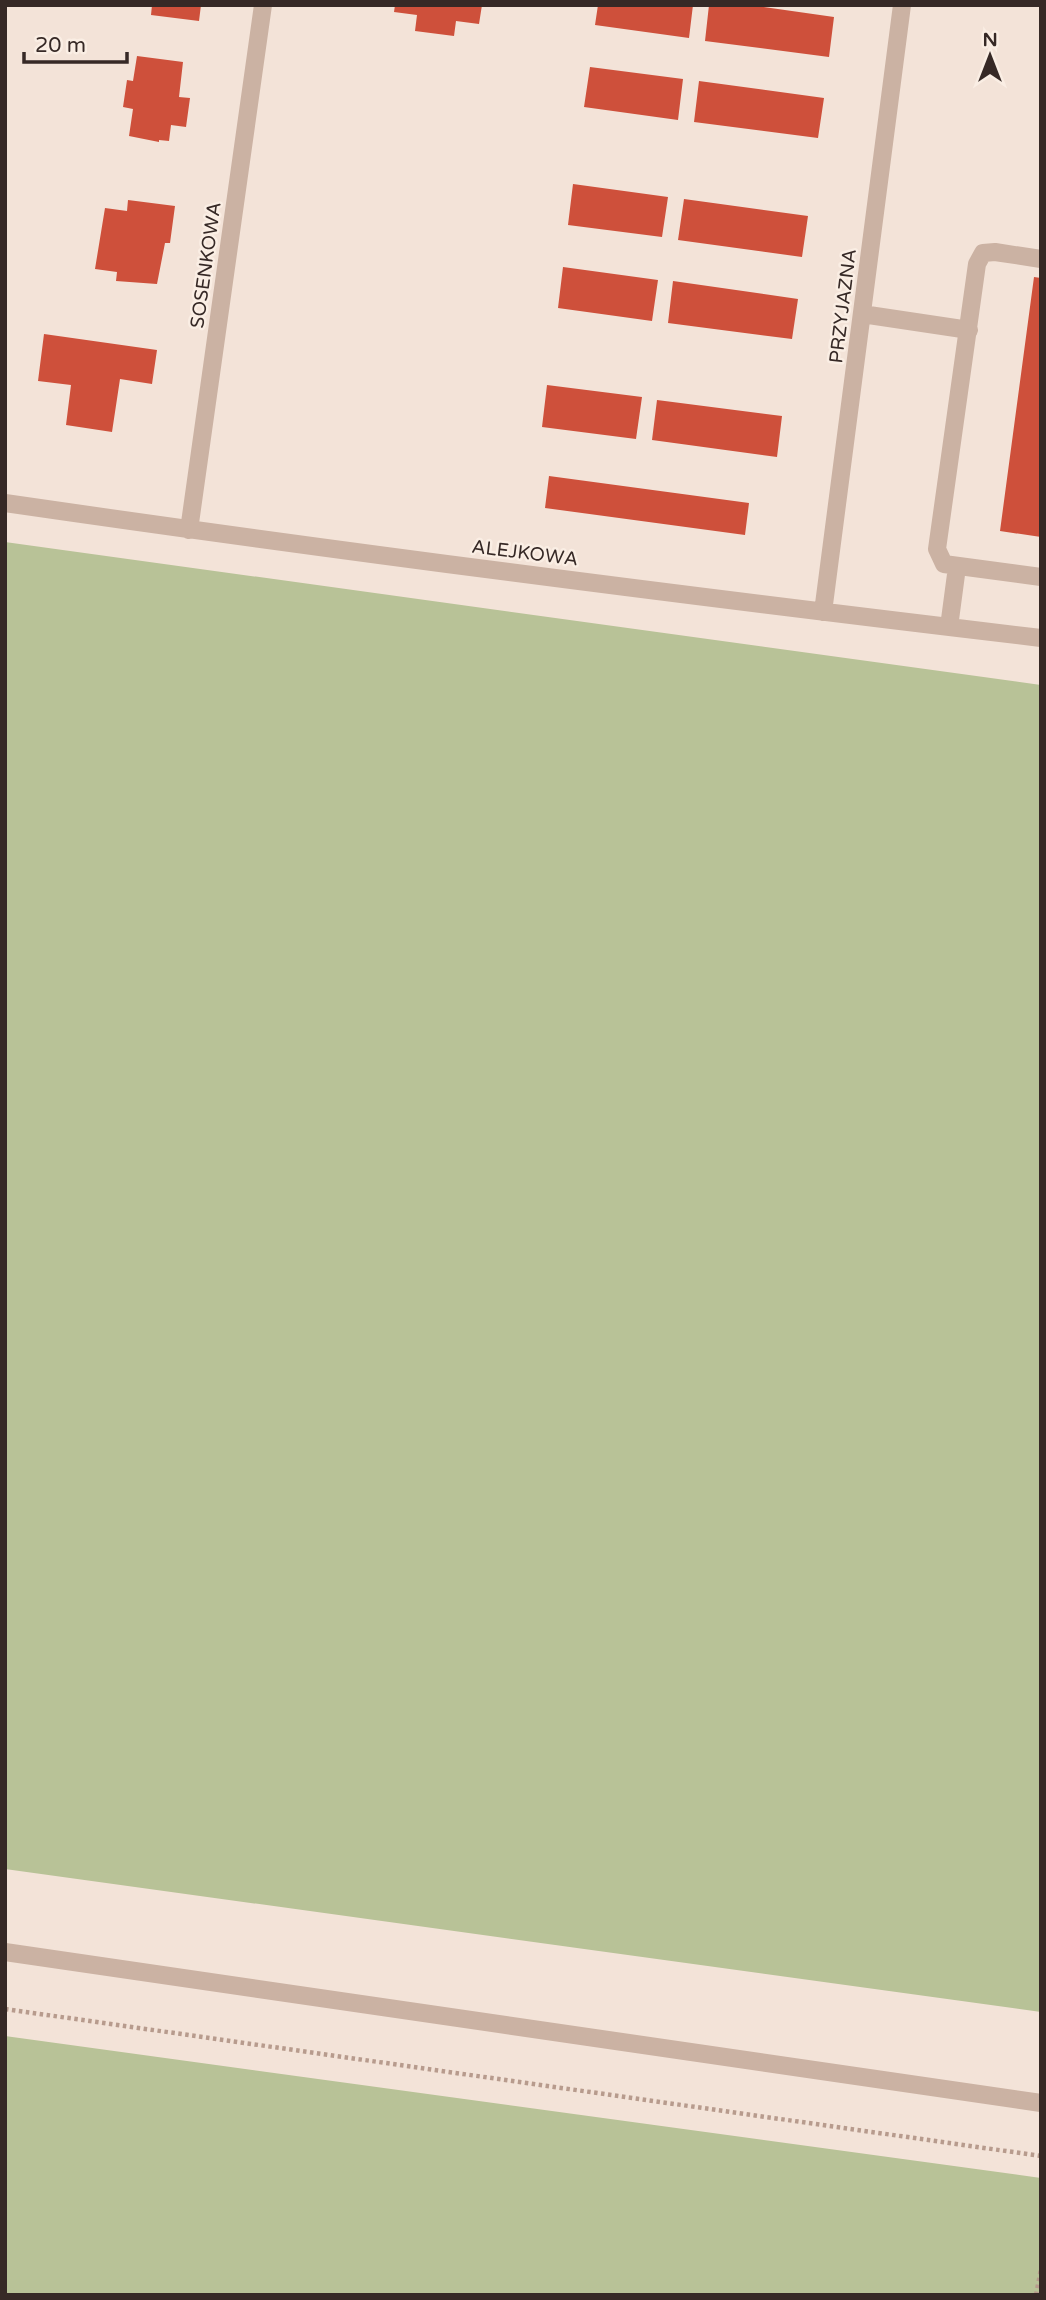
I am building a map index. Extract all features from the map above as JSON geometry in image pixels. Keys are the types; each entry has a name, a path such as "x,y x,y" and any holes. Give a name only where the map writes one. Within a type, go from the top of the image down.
{"street":[{"name":"SOSENKOWA","path":"189,530 263,5"},
{"name":"PRZYJAZNA","path":"823,612 902,5"},
{"path":"1041,259 995,252 983,253 977,264 937,549 944,564 1041,577"},
{"path":"862,314 969,330"},
{"name":"ALEJKOWA","path":"5,503 189,530 1041,638"},
{"path":"949,627 957,567"},
{"path":"5,1952 1041,2103"}],"path":[{"path":"5,2009 1041,2156"},
{"path":"1036,2295 1041,2269"}],"green space":[{"path":"5,542 1041,685 1041,2012 5,1869"},
{"path":"5,2036 1041,2178 1041,2295 5,2295"}],"building":[{"path":"152,5 201,5 199,21 151,15"},
{"path":"395,5 482,5 479,24 456,21 454,36 415,31 417,15 394,12"},
{"path":"598,5 693,5 689,38 595,25"},
{"path":"709,5 750,5 834,17 829,57 705,41"},
{"path":"137,56 183,62 179,97 190,98 186,127 171,125 169,141 159,142 129,136 133,109 123,107 127,80 133,81"},
{"path":"590,67 683,79 678,120 584,107"},
{"path":"699,81 824,98 818,138 694,122"},
{"path":"573,184 668,197 662,237 568,225"},
{"path":"684,199 808,216 802,257 678,240"},
{"path":"128,200 175,206 170,243 165,243 157,284 116,281 117,272 95,269 105,208 127,211"},
{"path":"563,267 658,280 652,321 558,308"},
{"path":"1034,277 1041,278 1041,537 1000,531"},
{"path":"673,281 798,299 792,339 668,323"},
{"path":"44,334 157,350 152,384 120,379 112,432 66,425 71,385 38,381"},
{"path":"547,385 642,397 636,439 542,427"},
{"path":"657,400 782,416 777,457 652,440"},
{"path":"549,476 749,503 745,535 545,508"}]}
